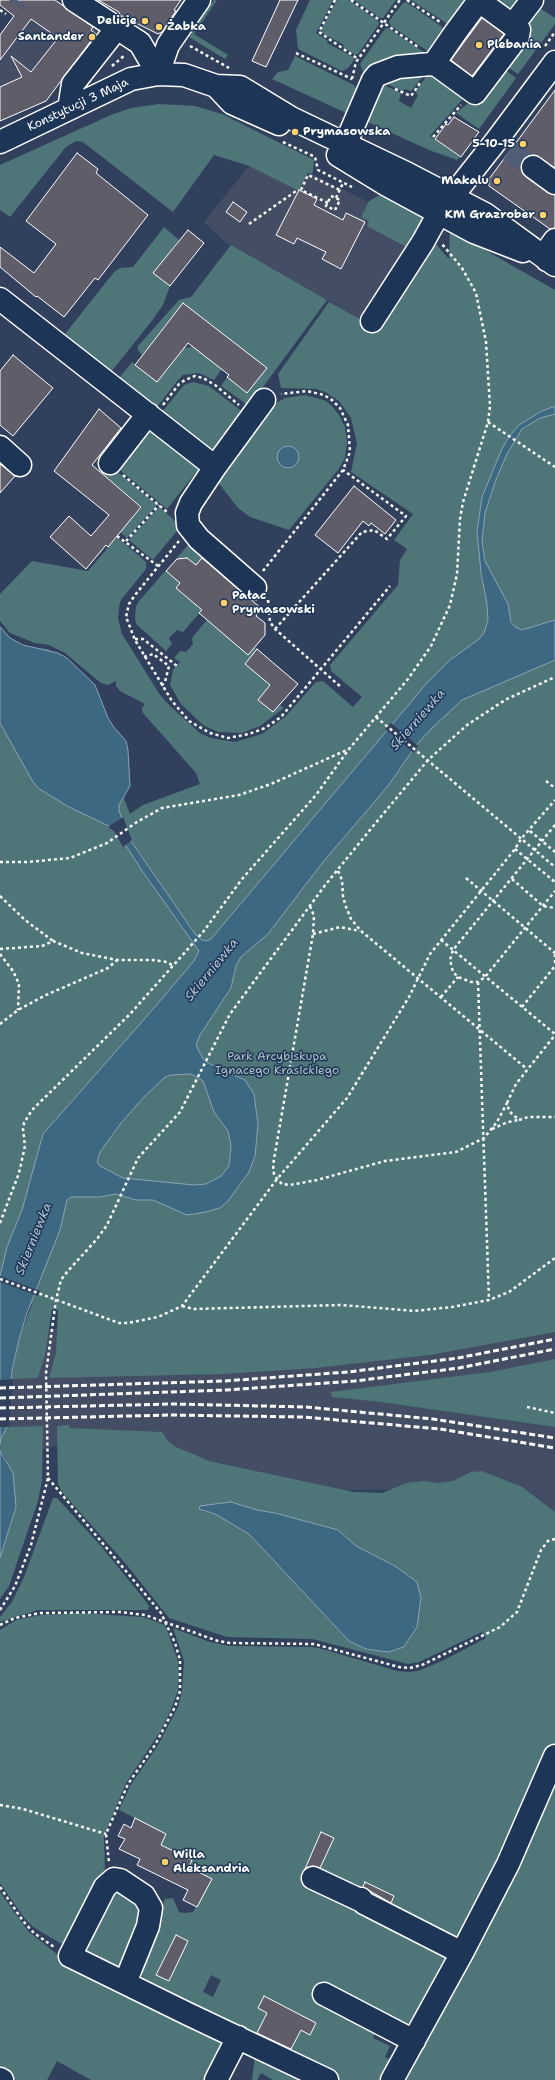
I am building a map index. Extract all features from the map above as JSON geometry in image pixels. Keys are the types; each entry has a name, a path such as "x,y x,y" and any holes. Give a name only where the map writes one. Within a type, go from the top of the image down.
{"street":[{"path":"74,0 140,44 158,74"},
{"path":"158,74 168,45 199,0"},
{"path":"513,25 532,0"},
{"path":"345,145 360,84 394,68 437,62 475,93 518,36 519,30 480,2 477,3 455,33 437,62"},
{"path":"70,109 73,84 118,28"},
{"path":"372,321 440,213 502,146 555,62"},
{"path":"158,74 184,75 216,86 240,87 291,118 345,145 440,213"},
{"name":"Konstytucji 3 Maja","path":"0,142 131,79 158,74"},
{"path":"216,86 232,103 320,144 387,185 479,234 551,262 550,247 555,240"},
{"path":"533,167 555,183"},
{"path":"0,299 154,412 215,467"},
{"path":"261,594 199,538 188,525 187,513 191,503 215,467 272,397"},
{"path":"110,463 154,412"},
{"path":"0,447 20,465"},
{"path":"392,2080 462,1953 508,1864 555,1756"},
{"path":"313,1878 362,1900 462,1953"},
{"path":"125,1983 148,1926 151,1908 144,1896 120,1880 114,1879 105,1887 70,1956 125,1983 327,2080"},
{"path":"324,1994 414,2041"},
{"path":"216,2080 238,2037"}],"path":[{"path":"335,0 319,32 358,59"},
{"path":"352,0 437,62"},
{"path":"360,84 358,59 400,0"},
{"path":"407,0 455,33"},
{"path":"0,10 6,14"},
{"path":"296,52 360,84"},
{"path":"433,137 453,113 475,93"},
{"path":"328,203 301,190 308,175 340,190"},
{"path":"336,198 343,183"},
{"path":"249,224 296,191"},
{"path":"332,196 340,200 335,210 326,206 328,203 332,196"},
{"path":"328,213 331,208"},
{"path":"0,1223 4,1208 19,1173 25,1146 23,1129 24,1122 32,1110 125,1019 203,932 242,879 316,795 349,749 424,657 443,624 450,605 457,574 460,519 463,502 488,422 490,406 487,357 482,318 476,293 462,268 440,213"},
{"path":"154,412 179,384 195,376 203,378 215,385 248,411 272,397"},
{"path":"488,422 504,431 555,467"},
{"path":"110,463 167,512"},
{"path":"274,629 362,532 374,530 387,539 406,516 342,470"},
{"path":"126,541 159,505"},
{"path":"117,536 126,541 158,566"},
{"path":"228,738 249,734 265,728 281,717 390,586"},
{"path":"261,594 270,622 274,629 342,688"},
{"path":"134,639 143,639 168,657 177,666"},
{"path":"144,657 153,654 164,662 169,669 161,686"},
{"path":"164,662 168,657"},
{"path":"0,1610 15,1586 31,1545 48,1478 46,1373 56,1300 61,1280 97,1239 120,1201 131,1174 145,1150 180,1112 230,1014 310,906 374,825 428,760 467,725 505,700 555,677"},
{"path":"376,717 555,867"},
{"path":"0,862 28,862 70,858 107,843 137,822 170,805 239,795 271,784 349,749"},
{"path":"546,781 555,788"},
{"path":"0,1279 107,1319 123,1323 158,1317 182,1306 277,1179 357,1084 419,978 430,954 515,849 521,839 555,800"},
{"path":"555,826 453,950 450,960 454,972 458,977 465,980 478,982 485,977 555,891"},
{"path":"530,830 555,852"},
{"path":"515,849 555,882"},
{"path":"338,871 342,880 343,896 346,907 351,919 361,931 527,1069"},
{"path":"466,878 555,954 555,965 522,1007"},
{"path":"512,879 543,906 555,908"},
{"path":"0,896 25,920 53,941 82,953 117,960 153,960 167,962 172,965"},
{"path":"310,906 314,916 313,934 273,1165 274,1174 282,1184 290,1185 317,1180 385,1161 456,1152 484,1138 491,1130 516,1084 555,1035 441,940"},
{"path":"313,934 340,927 361,931"},
{"path":"0,949 42,946 53,941"},
{"path":"0,954 13,971 19,984 18,1010"},
{"path":"0,1024 18,1010 63,986 108,968 117,960"},
{"path":"441,997 458,977"},
{"path":"478,982 489,1300"},
{"path":"507,1103 509,1111 519,1120"},
{"path":"491,1130 508,1122 528,1117 555,1117"},
{"path":"0,1210 4,1208"},
{"path":"182,1306 194,1309 342,1305 414,1311 489,1300 509,1292 555,1258"},
{"path":"527,1407 555,1413"},
{"path":"48,1478 161,1613 168,1623 180,1660 180,1691 166,1726 128,1784 106,1834 106,1853 114,1879"},
{"path":"0,1625 15,1618 40,1613 80,1611 120,1612 144,1615 218,1641 230,1643 314,1644 328,1646 399,1667 410,1668 422,1665 500,1627 517,1612 541,1550 548,1541 555,1539"},
{"path":"0,1805 23,1809 106,1834"},
{"path":"0,1887 23,1921 34,1933 70,1956"}],"shaded area":[{"path":"25,0 55,0 102,31 46,100 0,121 0,34"},
{"path":"267,137 314,160 312,174 368,202 380,195 426,217 364,321 226,243 204,222 249,166 251,167"},
{"path":"555,1307 555,1517 436,1489 341,1490 201,1459 58,1445 0,1461 0,1326 32,1330"}],"green space":[{"path":"214,0 217,0 194,34 228,55 225,59 189,37"},
{"path":"310,0 333,0 316,33 328,41 327,43 353,57 354,60 348,68 342,71 298,49 296,30"},
{"path":"337,0 349,0 378,21 379,24 358,54 355,55 343,47 344,45 322,33 321,30"},
{"path":"354,0 396,0 383,18 380,18"},
{"path":"411,0 474,0 454,28"},
{"path":"485,0 522,0 513,13"},
{"path":"406,2 448,31 432,54 390,25 389,21 403,3"},
{"path":"538,7 555,18 555,24 518,74 503,64"},
{"path":"388,28 431,57 365,77 360,64 385,29"},
{"path":"295,56 354,85 360,97 353,116 272,79 278,72 288,70"},
{"path":"501,67 516,78 479,129 456,113 481,93"},
{"path":"426,72 411,91 405,89 402,91 381,81"},
{"path":"429,73 467,94 430,136 460,157 457,160 429,150 361,119 379,83 401,93 399,101 411,108 418,95 415,92"},
{"path":"159,104 195,106 222,114 314,160 312,174 308,172 299,191 249,166 214,155 173,212 83,142 76,141 66,147 10,217 0,210 0,165 111,115 131,108"},
{"path":"382,194 426,217 410,249 367,226 369,221 361,217 369,201"},
{"path":"164,227 179,240 154,273 170,286 163,305 111,372 65,334 114,272 120,268 133,267"},
{"name":"Park Arcybiskupa Ignacego Krasickiego","path":"450,230 555,290 555,1332 430,1355 315,1368 223,1374 49,1378 56,1353 58,1310 52,1309 45,1355 38,1378 11,1379 19,1339 32,1304 0,1316 0,626 18,647 48,649 72,668 130,814 143,805 200,784 196,773 143,713 142,708 145,704 120,691 116,686 116,681 108,685 101,683 65,653 49,645 35,643 10,633 0,621 0,594 32,561 88,571 117,537 146,562 146,569 121,600 118,619 122,634 160,695 200,733 211,738 235,742 262,734 285,717 316,682 323,681 353,707 362,697 331,671 330,665 398,585 400,560 407,549 394,540 413,514 351,472 357,443 351,418 339,401 325,392 316,389 281,388 278,374 329,302 364,321 434,242 449,259"},
{"path":"231,245 327,300 249,406 221,386 227,377 247,393 267,368 183,303 142,355 138,350 138,346 179,300 191,297"},
{"path":"193,347 222,369 214,380 199,373 183,375 157,407 119,378 132,362 157,382 184,348"},
{"path":"193,382 209,386 244,413 213,451 163,411 184,385"},
{"path":"305,395 324,400 331,405 339,415 345,427 347,443 345,458 338,470 289,530 250,517 238,508 217,481 267,408 285,398"},
{"path":"147,428 200,467 167,509 114,465"},
{"path":"112,467 157,505 127,538 120,532 142,507 98,470"},
{"path":"159,507 181,526 153,560 129,540"},
{"path":"189,544 227,578 202,558 196,565 187,558 181,558 177,563 174,561"},
{"path":"173,562 166,571 182,581 176,588 202,610 183,632 177,630 169,638 172,644 166,651 136,624 135,616 136,607 139,601"},
{"path":"210,616 217,628 233,642 248,642 257,649 245,664 270,685 258,700 273,712 280,705 284,708 260,726 242,733 218,732 203,725 181,704 170,685 173,670 180,662 174,658 180,651 186,652 193,644 192,638"},
{"path":"555,1359 555,1427 381,1402 332,1397 331,1392 490,1372"},
{"path":"69,1425 70,1428 162,1432 168,1441 174,1446 209,1461 354,1492 382,1493 407,1483 423,1481 437,1483 453,1481 471,1472 482,1471 522,1487 555,1512 555,1747 459,1947 358,1896 301,1872 307,1879 455,1954 411,2037 378,2027 373,2038 390,2046 385,2057 394,2062 387,2080 338,2080 150,1991 143,1984 142,1964 165,1899 173,1898 179,1912 193,1912 211,1879 189,1867 192,1860 171,1850 156,1855 166,1834 119,1810 130,1786 158,1745 178,1707 182,1691 184,1661 173,1628 210,1642 229,1646 313,1647 397,1671 409,1672 418,1671 442,1661 486,1638 482,1632 419,1662 408,1664 312,1639 227,1637 169,1618 126,1564 62,1492 58,1484 57,1426","holes":["231,1502 338,1530 356,1546 395,1566 349,1641 249,1534 215,1514 202,1511","176,1935 188,1942 168,1981 156,1974","211,1975 221,1980 213,1997 203,1992"]},
{"path":"43,1426 42,1480 38,1501 9,1586 0,1599 0,1558 16,1507 6,1458 0,1451 1,1438 7,1427"},
{"path":"53,1498 57,1498 101,1546 144,1599 149,1606 148,1610 38,1610 0,1622 0,1617 12,1602 24,1577"},
{"path":"79,1613 143,1617 165,1625 178,1661 179,1675 178,1691 169,1714 160,1732 126,1783 104,1836 105,1874 67,1944 60,1943 33,1927 25,1919 0,1883 0,1630 16,1620 41,1615"},
{"path":"555,1768 555,2080 399,2080"},
{"path":"0,1892 28,1931 63,1959 227,2038 207,2080 91,2080 57,2061 47,2080 16,2080 0,2070"},
{"path":"114,1892 121,1892 145,1907 124,1970 85,1959 84,1946"},
{"path":"255,2056 311,2080 273,2080 261,2073 257,2080 252,2080"}],"water":[{"name":"Skierniewka","path":"555,407 555,414 540,418 522,429 507,454 495,482 485,513 482,541 485,561 508,604 511,622 515,627 522,630 555,620 555,660 462,700 432,728 417,744 388,786 323,862 268,934 241,957 236,966 231,988 200,1035 196,1045 203,1059 208,1063 245,1080 254,1094 258,1124 255,1156 249,1172 228,1201 220,1208 187,1215 153,1200 136,1200 116,1194 100,1197 71,1197 67,1200 60,1230 27,1313 19,1339 12,1371 7,1427 1,1438 0,1445 0,1276 7,1247 22,1210 43,1134 148,1015 194,961 199,951 143,872 115,829 67,806 38,788 33,782 0,723 0,627 10,638 23,645 58,653 67,658 95,685 108,718 126,741 130,786 119,805 119,811 131,841 195,934 202,940 207,941 211,939 427,683 450,660 479,639 484,633 488,620 487,604 481,573 477,532 482,497 508,438 519,425 540,412","holes":["191,1074 203,1081 214,1112 228,1131 231,1146 229,1166 221,1176 206,1184 194,1185 123,1178 100,1166 97,1162 100,1152 121,1123 145,1096 165,1077 171,1075"]},
{"path":"288,446 296,449 299,457 296,465 288,468 280,465 277,457 280,449"},
{"path":"0,1451 13,1473 16,1507 0,1558"},
{"path":"231,1502 338,1530 356,1546 395,1566 417,1582 421,1598 417,1627 404,1647 388,1652 366,1649 349,1641 249,1534 215,1514 199,1509 200,1506"}],"pier":[{"path":"391,723 418,746 414,753 385,729"},
{"path":"123,817 132,840 123,847 114,831 108,827"},
{"path":"0,1276 40,1291 38,1296 0,1282"},
{"path":"13,1379 9,1427 0,1427 0,1380"}],"building":[{"path":"0,0 55,0 93,27 91,30 96,34 46,101 0,121 0,87 22,77 11,56 31,72 58,38 31,19 0,60 0,35 14,16 0,5"},
{"path":"98,0 181,0 174,10 176,11 162,32 158,34 120,15 119,12"},
{"path":"280,0 298,0 266,67 252,61"},
{"name":"Plebania","path":"482,18 504,34 472,76 451,60"},
{"path":"555,90 555,168 534,155 523,159 521,166 522,172 526,177 548,193 555,195 555,228 550,229 489,186 489,179"},
{"path":"454,117 479,132 461,157 435,139 446,124 448,125"},
{"path":"77,153 98,169 96,173 148,215 98,280 95,278 64,317 37,296 36,297 0,267 0,247 34,273 56,244 26,221"},
{"path":"299,190 317,199 314,205 343,220 346,213 365,222 341,269 322,259 326,252 297,238 294,244 276,235"},
{"path":"233,202 247,212 240,222 226,212"},
{"path":"188,230 204,243 170,286 153,273"},
{"path":"183,303 267,368 247,393 227,377 229,375 188,343 157,382 135,365"},
{"path":"13,355 53,388 13,436 0,425 0,371"},
{"path":"99,409 121,428 92,465 141,507 108,547 106,545 86,569 50,537 69,516 91,536 109,515 54,471"},
{"path":"0,464 15,476 0,493"},
{"path":"354,486 396,520 385,534 371,523 369,526 363,521 338,553 315,535"},
{"name":"Pałac Prymasowski","path":"187,558 196,565 202,558 262,609 256,616 265,623 265,635 248,655 199,613 202,610 176,588 180,583 166,571 177,559"},
{"path":"257,649 298,684 273,712 258,700 270,685 245,664"},
{"name":"Willa Aleksandria","path":"135,1818 166,1834 161,1845 192,1860 189,1867 212,1879 197,1907 183,1900 188,1890 137,1865 140,1859 119,1849 125,1839 118,1836 124,1824 131,1828"},
{"path":"321,1832 334,1838 320,1868 312,1866 305,1869"},
{"path":"365,1882 394,1896 391,1903 363,1887"},
{"path":"176,1935 188,1941 169,1981 156,1975"},
{"path":"264,1996 316,2023 310,2035 301,2030 291,2049 257,2033 267,2013 258,2008"}],"tunnel":[{"path":"14,4 17,0"},
{"path":"509,151 533,167"}],"railway":[{"path":"0,1388 224,1381 348,1372 458,1358 555,1339"},
{"path":"0,1398 226,1390 355,1381 459,1368 555,1349"},
{"path":"0,1408 173,1404 306,1407 433,1419 555,1438"},
{"path":"0,1419 171,1415 303,1417 440,1429 555,1448"}],"place":[{"name":"Delicje","path":"145,21"},
{"name":"Żabka","path":"159,27"},
{"name":"Santander","path":"92,37"},
{"name":"Plebania","path":"479,45"},
{"name":"Prymasowska","path":"295,132"},
{"name":"5-10-15","path":"523,144"},
{"name":"Makalu","path":"497,181"},
{"name":"KM Grazrober","path":"543,215"},
{"name":"Pałac Prymasowski","path":"224,603"},
{"name":"Willa Aleksandria","path":"165,1862"}]}
